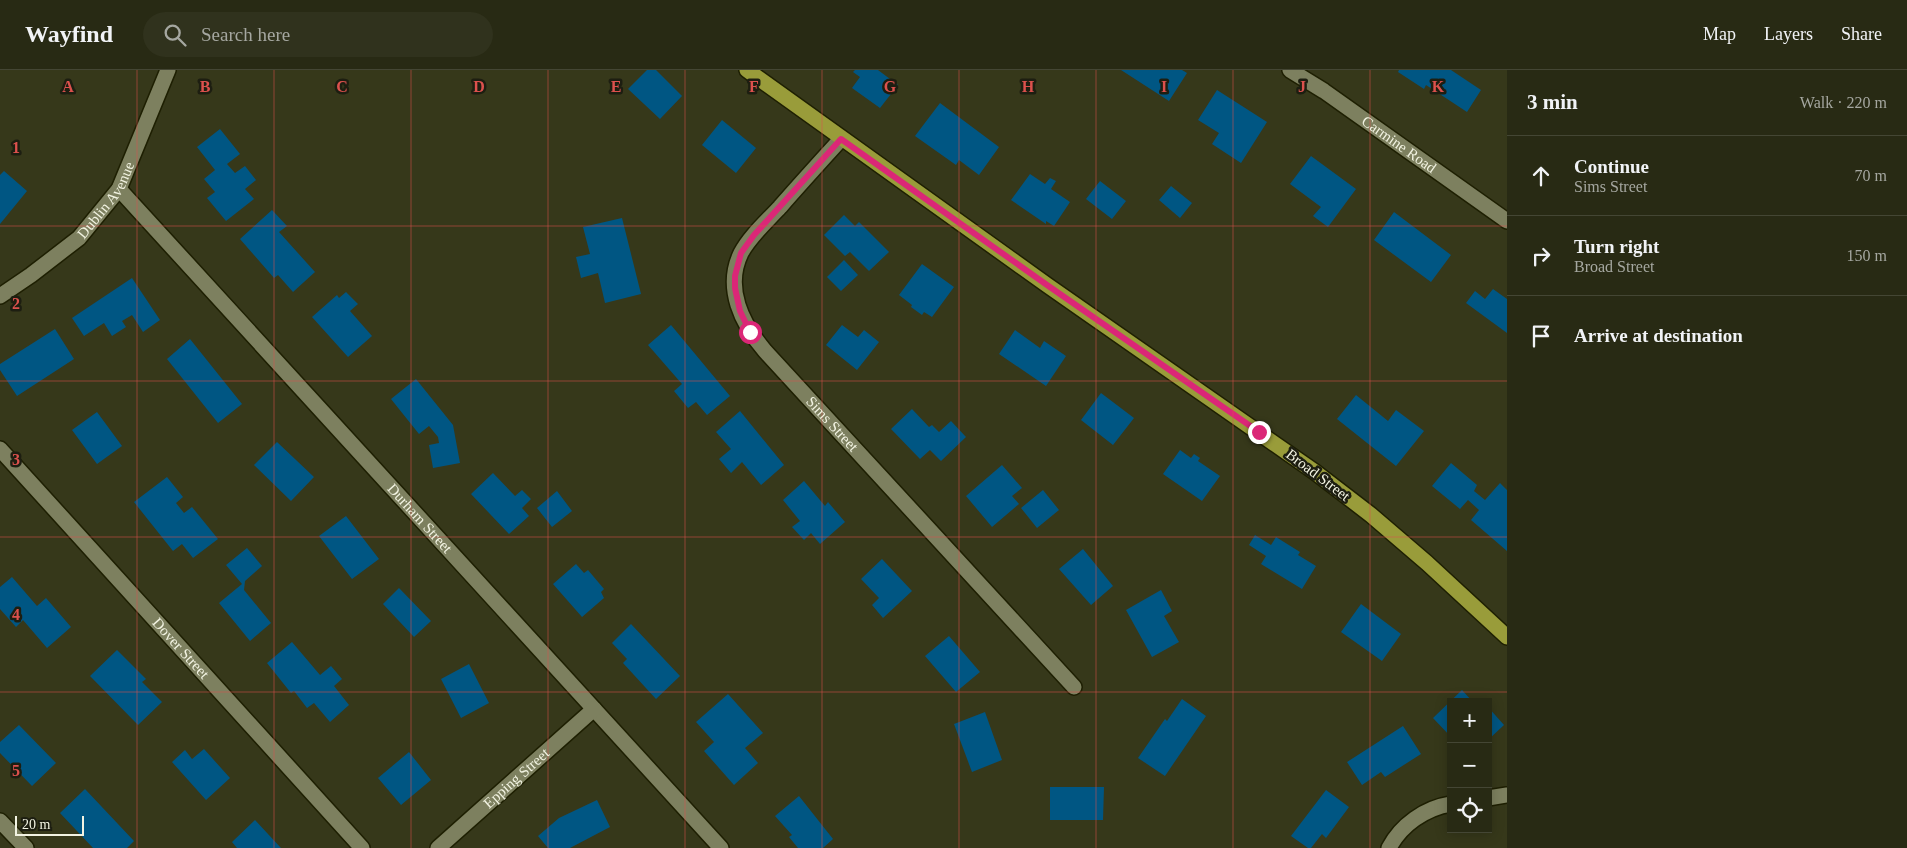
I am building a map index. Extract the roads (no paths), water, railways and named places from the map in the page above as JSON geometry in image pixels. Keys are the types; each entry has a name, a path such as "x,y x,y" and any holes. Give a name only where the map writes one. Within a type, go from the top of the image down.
{"main road":[{"name":"Broad Street","path":"748,70 841,139 1315,472 1378,521 1507,637"}],"street":[{"name":"Dublin Avenue","path":"0,296 31,276 79,238 120,190 168,70"},
{"name":"Carmine Road","path":"1290,70 1324,91 1507,221"},
{"name":"Sims Street","path":"841,139 754,235 741,253 735,276 736,294 740,311 750,332 765,351 1074,687"},
{"name":"Durham Street","path":"120,190 722,848"},
{"name":"Dover Street","path":"0,449 362,848"},
{"name":"Epping Street","path":"438,848 594,709"},
{"path":"1492,797 1507,795"},
{"path":"1388,848 1400,832 1418,816 1447,805"},
{"path":"0,821 26,848"}]}
